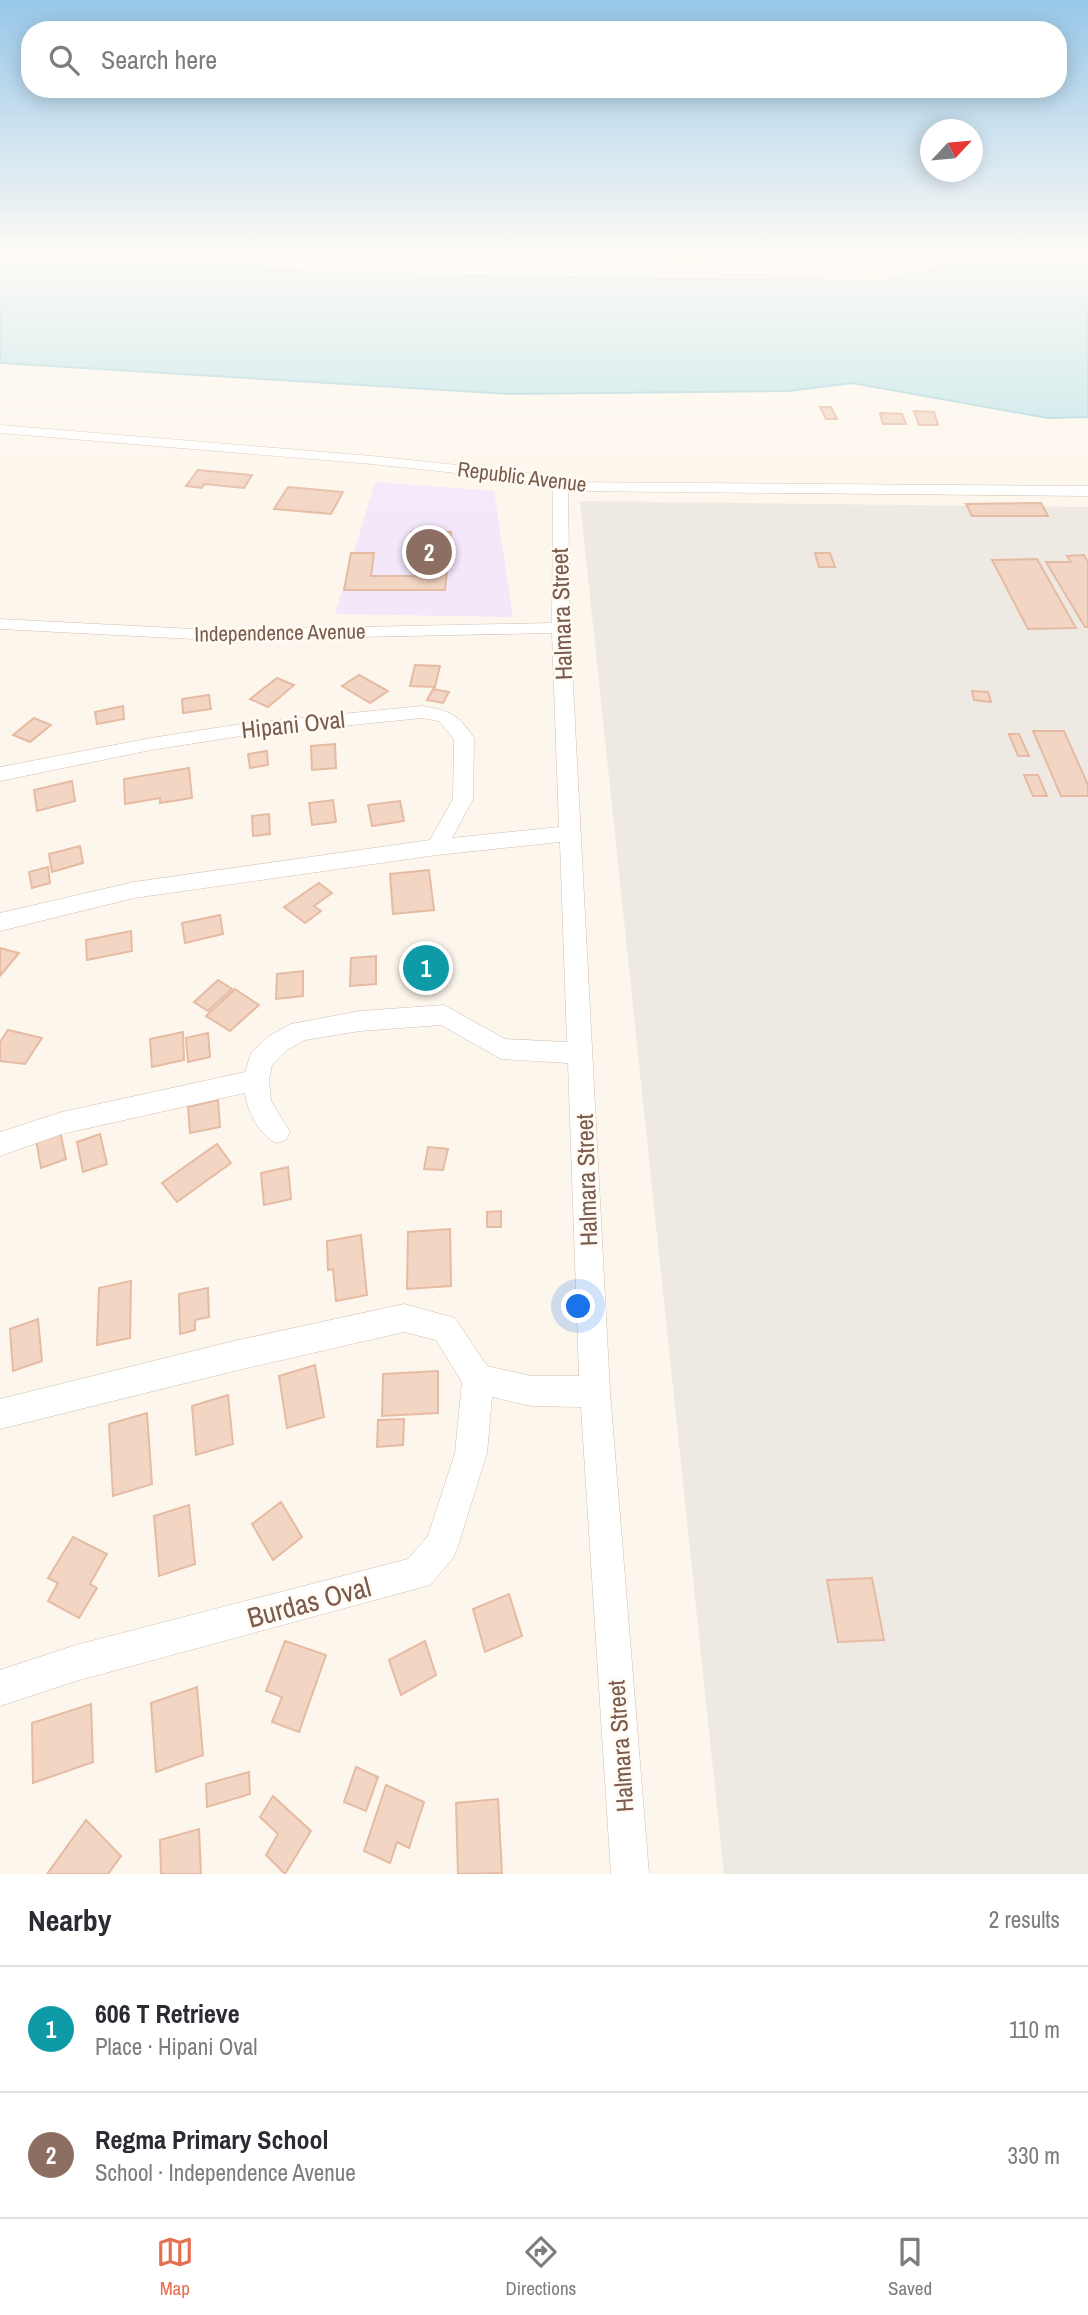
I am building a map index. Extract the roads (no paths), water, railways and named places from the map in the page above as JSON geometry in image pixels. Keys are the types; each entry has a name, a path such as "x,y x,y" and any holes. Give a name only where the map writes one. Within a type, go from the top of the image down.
{"street":[{"name":"Republic Avenue","path":"0,429 372,460 523,476 560,486 1088,491"},
{"name":"Halmara Street","path":"560,486 561,628 595,1392 630,1874"},
{"name":"Independence Avenue","path":"0,624 213,635 561,628"},
{"name":"Hipani Oval","path":"0,774 151,744 241,730 422,712 445,716 464,738 463,799 437,847"},
{"path":"0,922 134,890 437,847 572,833"},
{"path":"277,1132 259,1104 256,1080 260,1060 278,1044 300,1031 360,1021 444,1015 500,1049 581,1053"},
{"path":"0,1144 62,1123 256,1080"},
{"path":"0,1414 234,1356 404,1318 445,1328 478,1379 531,1391 595,1392"},
{"name":"Burdas Oval","path":"0,1688 76,1663 418,1573 441,1546 471,1453 478,1379"}],"water":[{"path":"0,342 1088,342 1088,417 1048,418 852,383 789,391 510,394 0,363"}],"place":[{"name":"Regma Primary School","path":"429,552"},
{"name":"606 T Retrieve","path":"426,968"}]}
